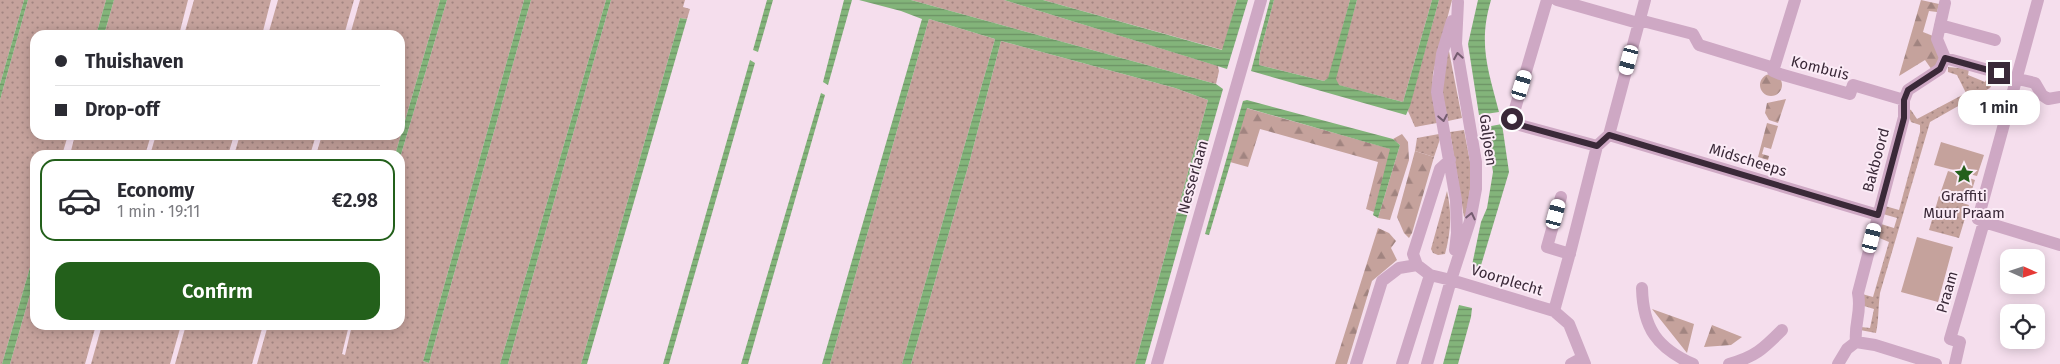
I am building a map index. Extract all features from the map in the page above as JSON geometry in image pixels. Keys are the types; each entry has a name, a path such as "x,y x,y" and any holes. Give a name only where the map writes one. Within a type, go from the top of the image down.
{"street":[{"name":"Nesserlaan","path":"1157,364 1261,0"},
{"path":"1547,0 1512,119 1516,124 1597,146 1609,135 1645,0"},
{"path":"1557,0 1639,21"},
{"name":"Kombuis","path":"1795,0 1785,38 1773,71 1850,94 1853,85 1904,100"},
{"name":"Praam","path":"1956,364 1960,342 1950,340 1984,222 1978,220 2038,0"},
{"name":"Galjoen","path":"1451,280 1457,233 1456,200 1438,92 1442,54 1458,1"},
{"name":"Galjoen","path":"1427,364 1470,221 1476,189 1476,162 1456,44 1458,1"},
{"path":"1904,100 1908,90 1940,69 1945,58 1937,39 1940,25 1941,1"},
{"name":"Kombuis","path":"1639,21 1693,34 1699,45 1774,68"},
{"path":"1940,25 1995,40"},
{"path":"1945,58 1999,73"},
{"path":"2018,78 2035,83 2042,95 2048,99 2060,97"},
{"name":"Bakboord","path":"1856,342 1855,329 1861,307 1858,293 1904,118 1904,100"},
{"name":"Midscheeps","path":"1609,135 1878,215"},
{"name":"Voorplecht","path":"1554,311 1597,146"},
{"path":"1450,160 1440,169 1413,254 1417,265 1430,275 1451,280"},
{"path":"1560,197 1547,247 1571,251"},
{"path":"1984,222 2060,245"},
{"path":"1356,364 1382,281 1399,268 1417,265"},
{"path":"1402,364 1430,275"},
{"name":"Voorplecht","path":"1451,280 1554,311 1569,324 1579,362"},
{"path":"1642,288 1642,305 1650,331 1663,347 1693,364"},
{"path":"1729,364 1748,359 1766,346 1782,330"},
{"path":"1838,364 1846,349 1856,342 1935,360"}],"green space":[{"path":"0,0 24,0 0,84"},
{"path":"28,0 106,0 97,30 30,30 30,140 66,140 64,150 30,150 30,267 2,364 0,364 0,100"},
{"path":"114,0 188,0 180,30 105,30"},
{"path":"194,0 271,0 263,30 185,30"},
{"path":"278,0 354,0 345,30 269,30"},
{"path":"360,0 440,0 405,121 405,30 351,30"},
{"path":"447,0 524,0 423,361 429,363 531,0 606,0 500,364 257,364 267,330 348,330 342,354 345,355 351,330 405,330 405,150 402,150"},
{"path":"611,0 685,0 683,7 690,9 687,19 680,18 581,364 508,364"},
{"path":"911,0 1004,0 1218,66 1219,71 1216,84"},
{"path":"1043,0 1237,0 1223,50"},
{"path":"1274,0 1350,0 1329,78 1324,81 1259,65 1260,53"},
{"path":"1357,0 1432,0 1403,102 1338,85 1335,79"},
{"path":"1439,0 1452,0 1433,73 1432,95 1437,123 1415,127 1408,111"},
{"path":"1921,0 1939,4 1937,12 1929,11 1923,32 1933,36 1942,56 1932,70 1925,60 1899,76"},
{"path":"929,19 995,39 902,364 830,364"},
{"path":"1001,41 1175,88 1208,100 1135,364 911,364 970,160"},
{"path":"1448,46 1462,118 1448,121 1442,91"},
{"path":"1948,67 1969,69 1968,75 1985,82 1988,76 1995,79 1990,88 1930,122 1880,293 1876,333 1860,330 1861,327 1870,328 1874,309 1864,306 1862,294 1873,297 1889,242 1877,237 1881,224 1894,228 1897,218 1883,214 1885,206 1899,210 1920,132 1920,125 1911,122 1906,108 1911,110 1917,119 1966,93 1957,75 1948,72"},
{"path":"1771,74 1779,77 1782,85 1779,93 1771,96 1763,93 1760,85 1763,77"},
{"path":"1786,99 1778,123 1769,120 1765,113 1767,103"},
{"path":"1246,108 1391,149 1374,212 1366,209 1378,162 1260,129 1248,167 1230,162"},
{"path":"1767,123 1778,126 1771,149 1764,147 1762,154 1769,156 1768,160 1758,157"},
{"path":"1464,130 1472,172 1467,215 1464,217 1450,132"},
{"path":"1402,134 1408,142 1409,160 1390,220 1378,218 1400,145 1393,139"},
{"path":"1439,134 1440,139 1434,157 1415,151 1417,138"},
{"path":"74,140 150,140 146,150 71,150"},
{"path":"154,140 232,140 230,150 152,150"},
{"path":"238,140 314,140 312,150 236,150"},
{"path":"320,140 399,140 396,150 318,150"},
{"path":"1941,142 1984,155 1977,176 1934,165"},
{"path":"1415,151 1434,157 1409,238 1404,233 1397,217"},
{"path":"1948,171 1975,180 1968,203 1940,194"},
{"path":"1447,191 1450,215 1449,238 1445,254 1438,255 1433,253 1431,249"},
{"path":"1939,196 1969,205 1959,238 1929,230"},
{"path":"1378,228 1389,233 1396,241 1391,248 1397,260 1372,281 1347,364 1335,364"},
{"path":"1917,237 1953,247 1938,302 1901,292"},
{"path":"30,294 30,330 95,330 85,364 10,364"},
{"path":"1652,309 1694,324 1687,353"},
{"path":"1712,325 1742,337 1731,345 1704,347"},
{"path":"101,330 180,330 170,364 91,364"},
{"path":"185,330 262,330 252,364 175,364"}],"shaded area":[{"path":"24,0 28,0 0,100 0,84"},
{"path":"106,0 114,0 105,30 97,30"},
{"path":"440,0 447,0 402,150 396,150 399,140 405,140 405,121"},
{"path":"524,0 531,0 429,363 423,361"},
{"path":"606,0 611,0 508,364 500,364"},
{"path":"767,0 773,0 758,52 753,50"},
{"path":"844,0 852,0 828,85 823,82"},
{"path":"859,0 911,0 1216,84 1223,89 1145,364 1135,364 1208,100 1175,88 1001,41 970,160 911,364 902,364 995,39 929,19 830,364 822,364 922,19 901,11"},
{"path":"1004,0 1043,0 1222,50 1237,0 1248,0 1227,69"},
{"path":"1270,0 1274,0 1260,53 1259,65 1324,81 1328,78 1350,0 1357,0 1336,79 1339,85 1403,102 1432,0 1439,0 1406,115 1251,71"},
{"path":"1478,0 1491,0 1485,30 1485,43 1488,69 1499,112 1479,115 1468,44"},
{"path":"680,18 687,19 587,364 581,364"},
{"path":"750,60 755,63 669,364 663,364"},
{"path":"821,93 825,95 748,364 741,364"},
{"path":"1247,100 1393,139 1400,145 1378,218 1373,215 1390,149 1247,108 1209,235 1205,234 1243,101"},
{"path":"1502,124 1509,172 1479,272 1471,270 1481,222 1487,208 1493,172 1486,127"},
{"path":"30,267 30,294 10,364 2,364"},
{"path":"1459,305 1472,308 1471,317 1458,364 1443,364"}],"place":[{"name":"Graffiti Muur Praam","path":"1964,174"}],"route":[{"path":"1512,119 1516,124 1597,146 1609,135 1878,215 1904,118 1904,100 1908,90 1940,69 1945,58 1999,73"}]}
